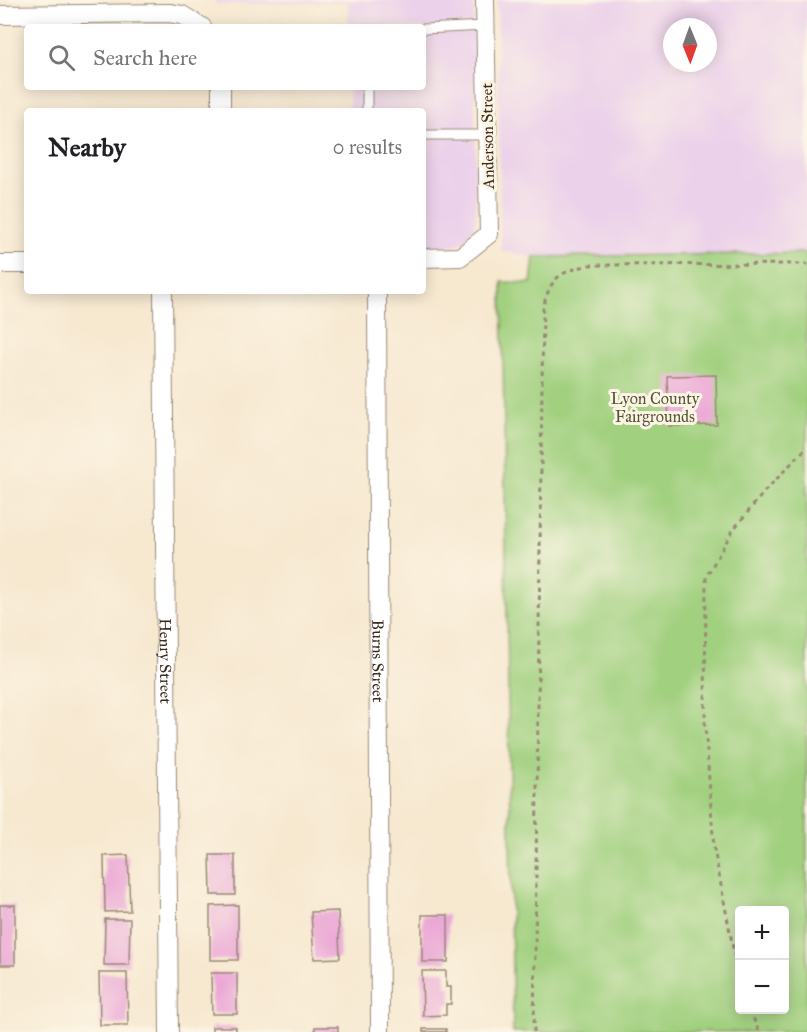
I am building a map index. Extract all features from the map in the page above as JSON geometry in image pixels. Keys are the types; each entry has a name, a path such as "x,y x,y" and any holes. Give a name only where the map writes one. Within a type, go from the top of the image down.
{"street":[{"name":"Anderson Street","path":"426,258 460,257 489,234 485,0"},
{"path":"0,15 169,13 197,24"},
{"path":"221,90 221,108"},
{"path":"0,264 24,264"},
{"name":"Henry Street","path":"163,294 169,1032"},
{"name":"Burns Street","path":"377,294 380,1032"}],"lane":[{"path":"426,29 486,26"},
{"path":"367,90 367,108"},
{"path":"426,135 487,135"}],"path":[{"path":"534,1032 543,307 548,291 555,279 564,271 589,266 807,264"},
{"path":"735,960 714,849 705,724 706,577 733,530 765,491 807,447"},
{"path":"752,1014 759,1032"}],"shaded area":[{"path":"215,0 474,0 476,221 469,238 455,246 426,247 426,108 349,108 349,90 426,90 426,24 349,24 348,2 215,4"},
{"path":"497,0 807,0 807,253 534,257 501,251"}],"green space":[{"name":"Lyon County Fairgrounds","path":"807,253 807,1032 513,1032 502,282 531,283 534,257"}],"building":[{"path":"716,375 717,425 669,426 667,376"},
{"path":"128,855 130,911 105,912 104,856"},
{"path":"210,855 235,855 235,895 211,895"},
{"path":"0,905 15,905 15,965 0,965"},
{"path":"238,905 238,960 210,960 210,906"},
{"path":"338,911 340,958 314,959 311,912"},
{"path":"422,915 448,915 448,962 422,962"},
{"path":"105,919 130,919 129,965 104,965"},
{"path":"422,971 446,971 446,987 451,987 451,1004 446,1004 446,1015 423,1016"},
{"path":"99,973 127,973 128,1025 100,1025"},
{"path":"211,973 237,973 237,1014 212,1014"},
{"path":"212,1027 236,1027 236,1032 212,1032"},
{"path":"315,1027 338,1027 338,1032 315,1032"},
{"path":"423,1029 446,1029 446,1032 423,1032"}]}
